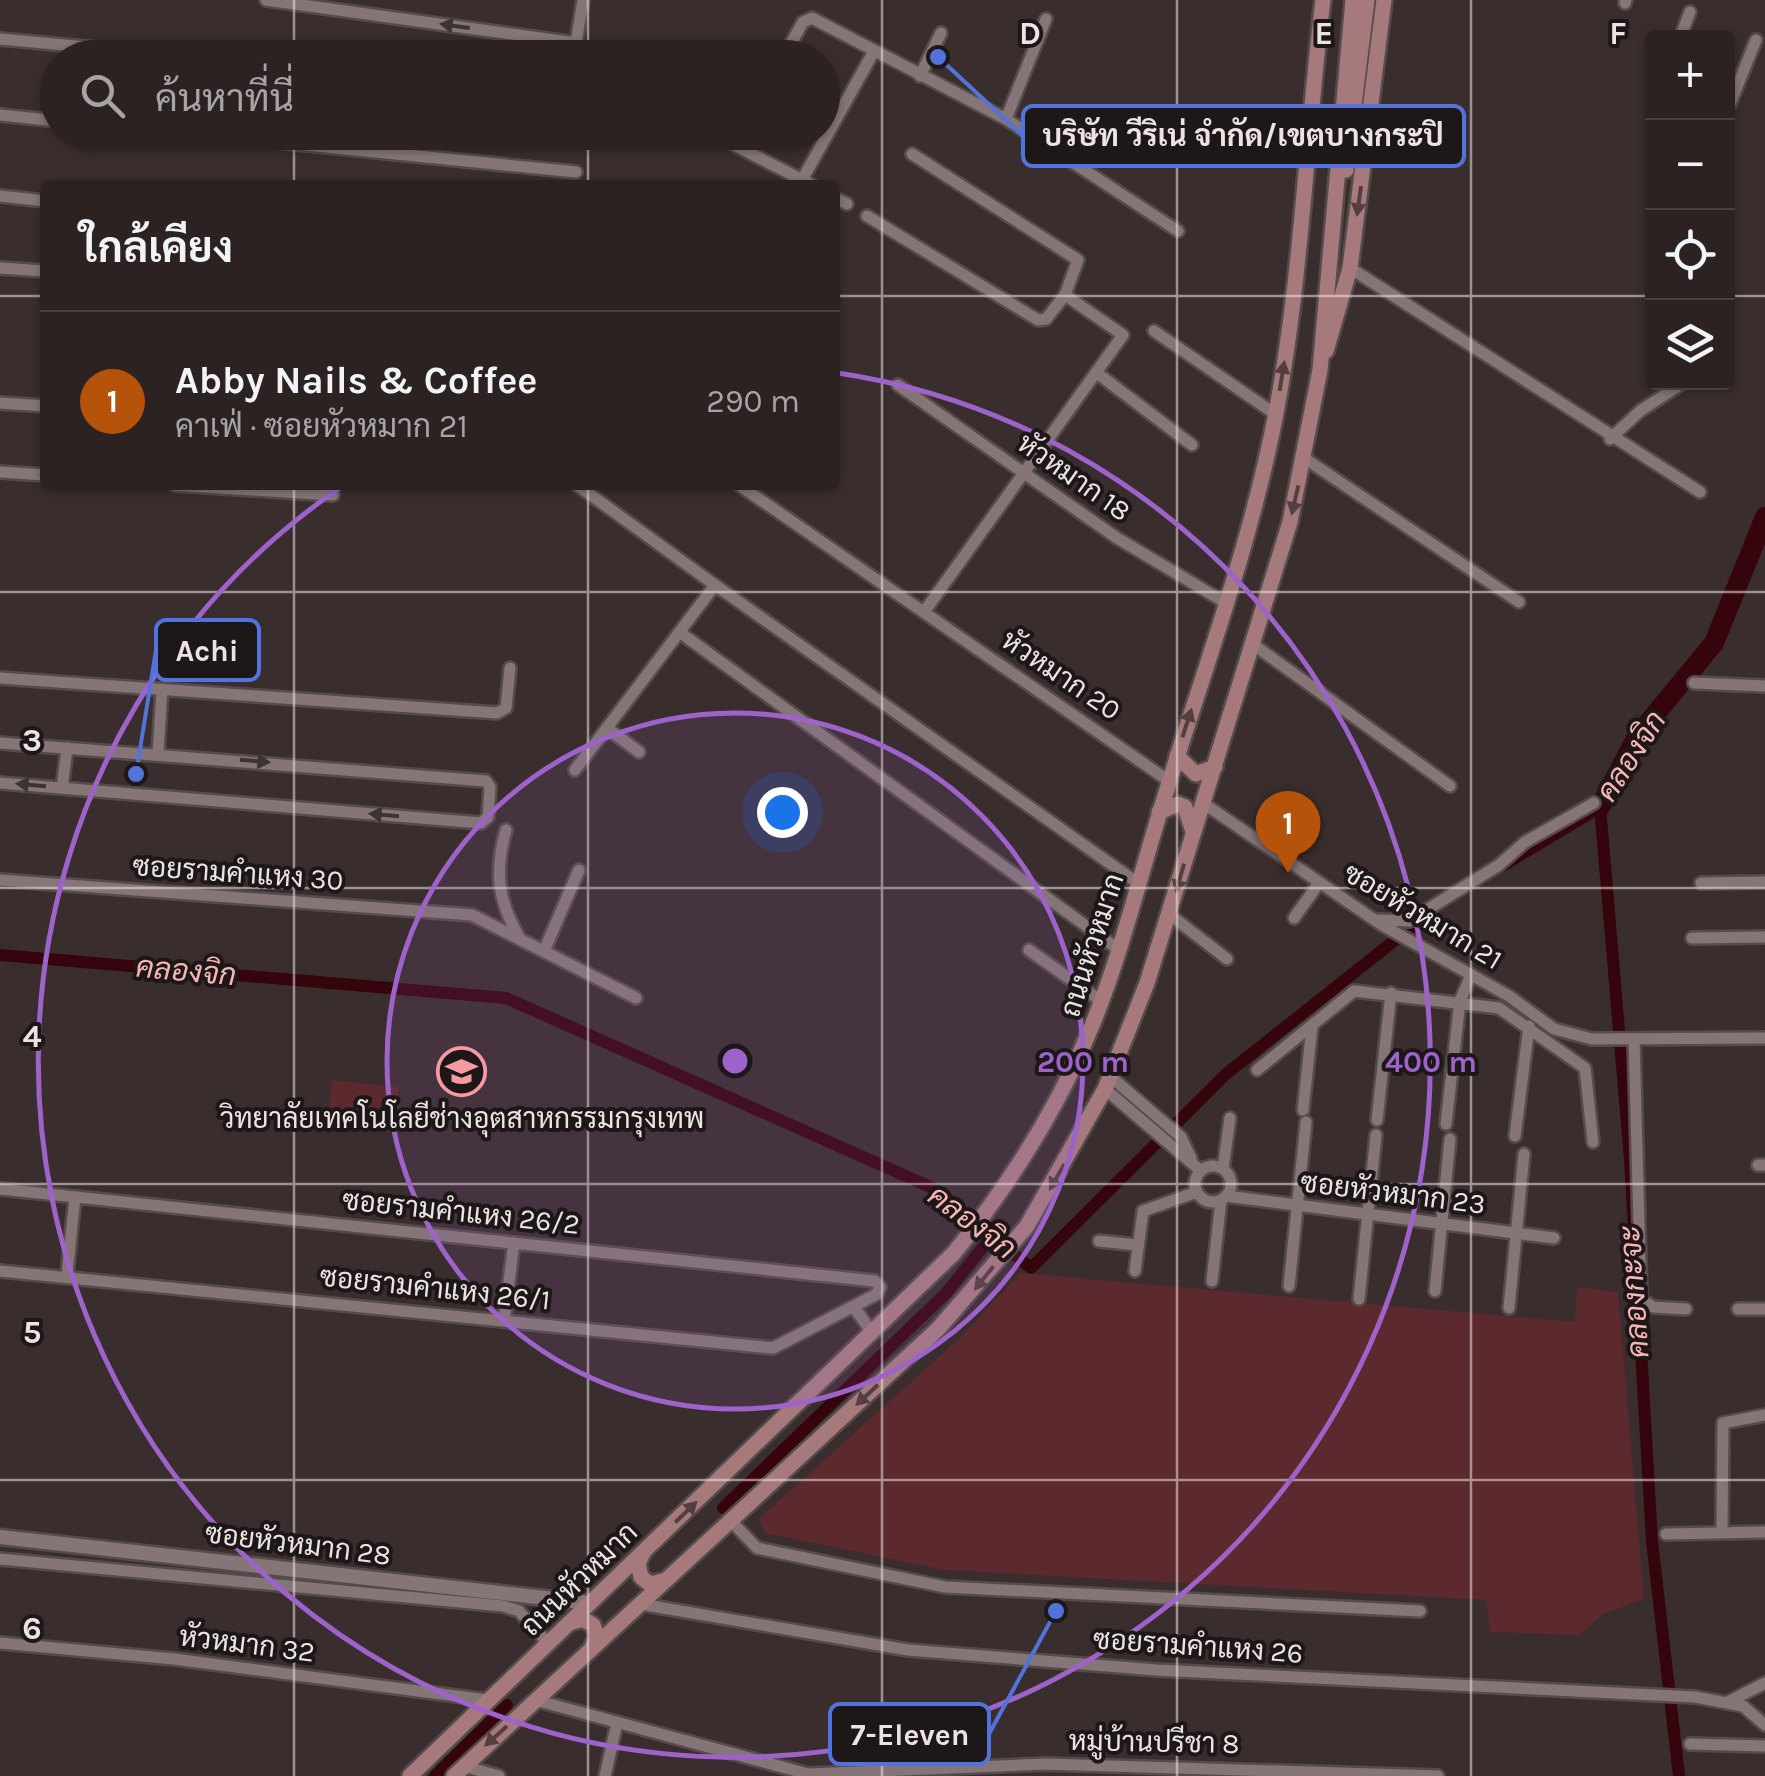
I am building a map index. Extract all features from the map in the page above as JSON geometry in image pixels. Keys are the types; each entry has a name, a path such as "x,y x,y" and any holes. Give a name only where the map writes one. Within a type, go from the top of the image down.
{"main road":[{"name":"ถนนหัวหมาก","path":"410,1776 939,1269 1016,1171 1060,1095 1101,1000 1118,949 1226,603 1275,414 1300,236 1323,0"},
{"name":"ถนนหัวหมาก","path":"459,1771 938,1328 1027,1226 1108,1083 1169,914 1254,645 1304,458 1320,370 1353,0"},
{"path":"1331,229 1351,140 1367,0"},
{"path":"1320,370 1350,268 1384,0"},
{"path":"1177,756 1187,770 1196,774 1215,767"},
{"path":"1160,812 1178,804 1185,807 1193,832"},
{"path":"643,1553 638,1569 644,1580 654,1584 667,1579"},
{"path":"569,1624 583,1619 593,1625 597,1636 591,1649"}],"street":[{"path":"266,0 554,40"},
{"path":"576,40 583,0"},
{"path":"1683,30 1690,12"},
{"path":"794,40 804,22 812,18 1006,119 1178,231"},
{"path":"1006,119 1046,20"},
{"path":"920,76 941,33"},
{"path":"0,39 40,43"},
{"path":"1735,92 1756,40"},
{"path":"840,118 873,53"},
{"path":"0,115 40,118"},
{"path":"357,150 576,172"},
{"path":"743,150 803,180"},
{"path":"808,180 823,150"},
{"path":"866,216 1038,320 1046,319 1065,296 1078,260 912,154"},
{"path":"0,196 40,200"},
{"path":"0,268 40,271"},
{"path":"1350,268 1610,438 1700,492"},
{"path":"924,612 1124,335 1065,296"},
{"path":"1154,330 1275,414"},
{"path":"1097,373 1192,444"},
{"name":"หัวหมาก 18","path":"898,384 1117,538 1226,603"},
{"path":"1610,438 1672,390"},
{"path":"0,403 40,406"},
{"path":"1304,458 1519,602"},
{"path":"0,472 40,476"},
{"path":"247,490 333,496"},
{"path":"585,490 1138,884"},
{"name":"หัวหมาก 20","path":"746,490 1170,781"},
{"path":"576,770 682,634 715,585"},
{"path":"682,634 1118,949"},
{"path":"1254,645 1450,786"},
{"path":"0,678 497,713 506,708 510,668"},
{"path":"1694,683 1765,686"},
{"path":"158,753 162,690"},
{"path":"607,728 639,752"},
{"path":"0,742 486,781 490,787 488,817 481,823 0,782"},
{"path":"62,788 66,748"},
{"name":"ซอยหัวหมาก 21","path":"1203,803 1378,923 1471,975 1554,1030 1592,1040 1765,1038"},
{"path":"1378,923 1409,921 1498,865 1525,842 1594,803"},
{"path":"506,830 498,875 504,912 520,940 636,998"},
{"path":"544,951 580,870"},
{"name":"ซอยรามคำแหง 30","path":"0,880 472,915 520,940"},
{"path":"1701,884 1765,882"},
{"path":"1294,918 1319,883"},
{"path":"1169,914 1227,959"},
{"path":"1692,938 1765,937"},
{"path":"1029,950 1101,1000"},
{"path":"1446,1124 1460,1001 1471,975"},
{"path":"1257,1070 1354,991 1499,1008 1585,1068 1592,1142"},
{"path":"1377,1120 1391,994"},
{"path":"1515,1136 1528,1026"},
{"path":"1289,1286 1312,1028"},
{"path":"1631,1039 1641,1299 1653,1307 1686,1309"},
{"path":"1108,1083 1176,1142 1196,1166 1196,1192 1143,1211 1135,1271"},
{"path":"1212,1281 1224,1198 1231,1186 1223,1169 1230,1118"},
{"path":"1359,1299 1376,1136"},
{"path":"1435,1291 1450,1139"},
{"path":"1509,1308 1524,1154"},
{"path":"1196,1166 1223,1169"},
{"name":"ซอยรามคำแหง 26/2","path":"0,1189 879,1283 877,1294 854,1307"},
{"name":"ซอยหัวหมาก 23","path":"1196,1192 1205,1200 1224,1198 1554,1238"},
{"path":"67,1276 75,1196"},
{"path":"1100,1241 1138,1244"},
{"path":"504,1320 514,1243"},
{"name":"ซอยรามคำแหง 26/1","path":"0,1271 774,1348 854,1307"},
{"path":"854,1307 873,1334"},
{"path":"1738,1309 1765,1309"},
{"path":"1722,1532 1722,1423 1765,1415"},
{"path":"731,1522 757,1548 945,1587 1420,1611"},
{"path":"1666,1534 1765,1532"},
{"name":"ซอยหัวหมาก 28","path":"0,1538 590,1603"},
{"path":"0,1559 503,1606 520,1611 548,1643"},
{"name":"ซอยรามคำแหง 26","path":"640,1604 908,1650 1157,1670 1728,1702"},
{"name":"หัวหมาก 32","path":"0,1642 174,1659 487,1700"},
{"path":"1728,1702 1765,1683"},
{"name":"หมู่บ้านปรีชา 8","path":"536,1700 808,1774 1148,1771 1438,1776"},
{"path":"1728,1702 1752,1712 1765,1724"},
{"path":"605,1776 617,1723"},
{"path":"1690,1744 1765,1746"},
{"path":"746,1776 750,1760"},
{"path":"459,1771 491,1775"}],"shaded area":[{"path":"332,1080 399,1087 394,1132 327,1126"},
{"path":"1020,1273 1575,1322 1577,1287 1618,1292 1644,1599 1603,1614 1579,1635 1490,1632 1486,1600 944,1570 765,1533 759,1519 961,1337"}],"waterway":[{"name":"คลองจิก","path":"1600,807 1638,735 1714,643 1765,517"},
{"name":"คลองกะจะ","path":"1502,866 1600,807 1630,1159 1652,1541 1679,1776"},
{"name":"คลองจิก","path":"0,955 506,998 935,1189 1031,1268 1226,1074 1423,918"},
{"path":"723,1508 946,1293 992,1236"},
{"path":"435,1776 507,1705"}],"place":[{"name":"บริษัท วีริเน่ จำกัด/เขตบางกระปิ","path":"938,57"},
{"name":"Achi","path":"136,774"},
{"name":"Abby Nails & Coffee","path":"1288,873"},
{"name":"วิทยาลัยเทคโนโลยีช่างอุตสาหกรรมกรุงเทพ","path":"462,1071"},
{"name":"7-Eleven","path":"1056,1611"}]}
